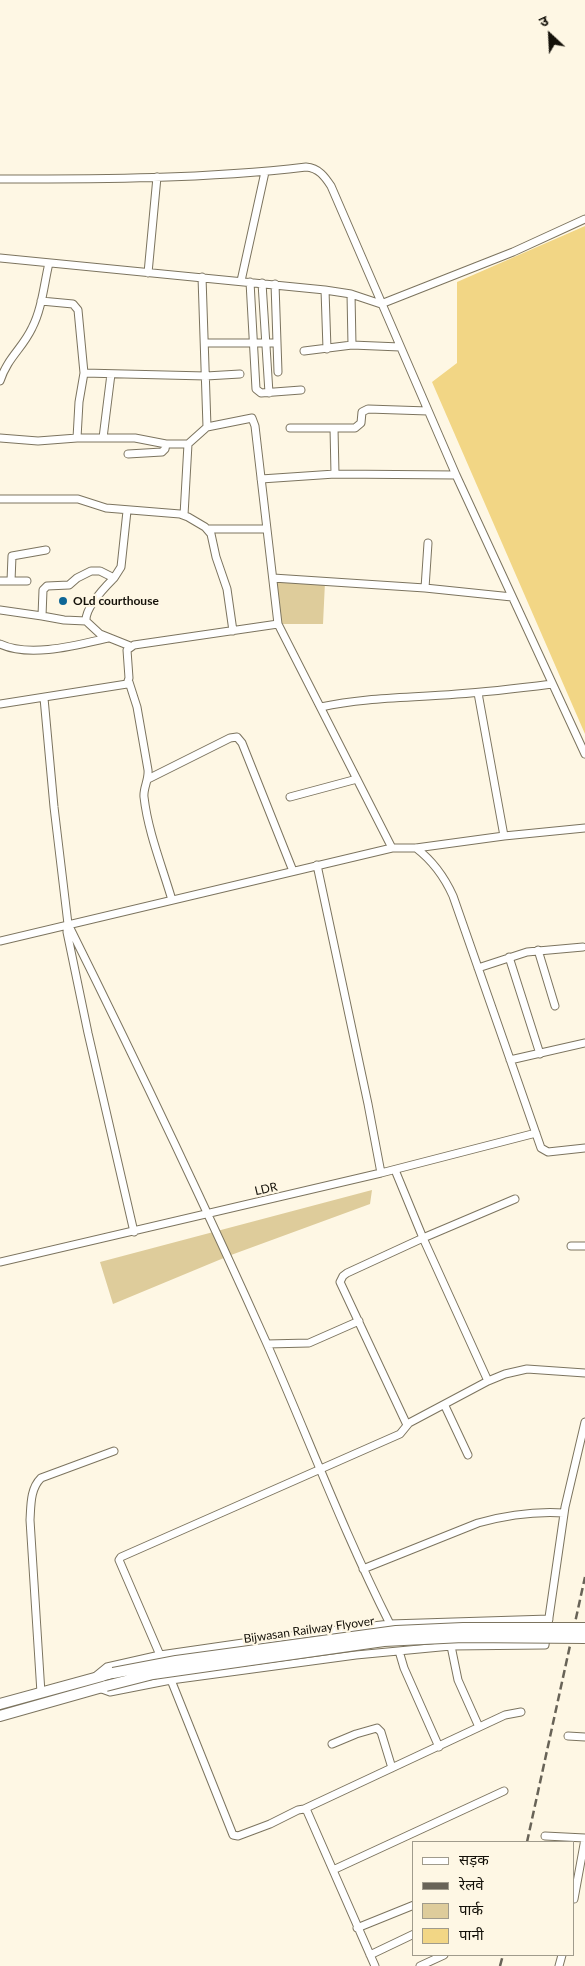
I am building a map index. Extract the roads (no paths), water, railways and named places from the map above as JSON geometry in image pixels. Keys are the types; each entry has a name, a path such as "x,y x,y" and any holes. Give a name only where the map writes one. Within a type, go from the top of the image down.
{"main road":[{"name":"Bijwasan Railway Flyover","path":"100,1684 113,1673 176,1661 396,1631 463,1628 585,1628"},
{"name":"Bijwasan Railway Flyover","path":"0,1704 40,1693 153,1674 384,1641 463,1637 585,1638"},
{"path":"0,1716 100,1684"},
{"path":"22,1698 25,1709"}],"street":[{"path":"0,179 157,177 265,172 306,167 311,167 321,173 331,186 456,475 585,754"},
{"path":"241,281 265,172"},
{"path":"148,273 157,177"},
{"path":"0,258 325,290 351,294 381,304 513,252 585,219"},
{"path":"0,381 7,362 26,339 33,326 41,301 49,263"},
{"path":"202,277 206,343 207,427"},
{"path":"250,282 256,389 261,393 301,390"},
{"path":"262,283 269,392"},
{"path":"275,284 278,372"},
{"path":"325,290 327,349"},
{"path":"351,294 352,345"},
{"path":"41,301 73,304 76,306 84,374 79,402 77,438"},
{"path":"206,343 276,343"},
{"path":"304,351 352,345 400,347"},
{"path":"84,374 206,376 240,374"},
{"path":"103,438 111,374"},
{"path":"290,428 359,426 362,412 368,409 428,411"},
{"path":"0,438 38,441 77,438 135,438 166,444 188,444 207,427 252,418 255,426 278,624 392,848"},
{"path":"334,428 335,474"},
{"path":"128,454 162,452 166,444"},
{"path":"184,515 188,444"},
{"path":"261,479 335,474 456,475"},
{"path":"0,499 78,499 106,508 184,515 207,529 267,529"},
{"path":"86,622 88,613 101,592 121,567 126,511"},
{"path":"207,529 213,541 216,557 227,589 233,631"},
{"path":"425,588 428,543"},
{"path":"11,581 12,556 46,550"},
{"path":"42,616 43,590 46,586 69,585 77,578 91,571 100,571 114,578"},
{"path":"273,578 425,588 512,597"},
{"path":"0,581 26,581"},
{"path":"0,610 86,622 100,634 130,646 278,624"},
{"path":"0,644 18,650 49,649 108,638"},
{"path":"130,646 126,656 129,682 137,708 148,779 144,794 147,817 172,900"},
{"path":"0,704 123,686 129,682"},
{"path":"321,707 352,701 392,697 478,693 552,684"},
{"path":"478,693 504,836"},
{"path":"44,698 53,800 68,924 67,932 88,1033 134,1232"},
{"path":"148,779 230,738 237,737 242,743 293,871"},
{"path":"290,797 357,779"},
{"path":"0,941 392,848 416,848 504,836 585,828"},
{"path":"416,848 430,860 449,887 536,1134 544,1151 585,1148"},
{"path":"317,865 381,1173"},
{"path":"68,924 168,1127 267,1344 363,1569 390,1624"},
{"path":"478,968 509,957 538,950 583,947"},
{"path":"538,950 555,1006"},
{"path":"509,957 540,1054"},
{"path":"510,1060 585,1043"},
{"name":"LDR","path":"0,1262 395,1170 536,1134"},
{"path":"395,1170 423,1238 488,1381"},
{"path":"406,1426 340,1282 343,1276 423,1238 515,1199"},
{"path":"571,1246 585,1246"},
{"path":"267,1344 309,1342 359,1321"},
{"path":"160,1655 119,1560 120,1558 400,1434 406,1426 488,1381 505,1374 527,1369 585,1373"},
{"path":"445,1406 468,1454"},
{"path":"549,1619 390,1624 160,1655 107,1667 100,1684 110,1692 171,1680 399,1651 451,1646 545,1645 549,1619 564,1513 585,1422"},
{"path":"40,1693 30,1520 33,1491 36,1483 41,1478 114,1451"},
{"path":"363,1569 495,1518 517,1514 564,1513"},
{"path":"451,1646 458,1680 479,1727"},
{"path":"399,1651 404,1668 439,1746"},
{"path":"171,1680 235,1836 270,1824 298,1810 304,1810 505,1715 521,1712"},
{"path":"332,1744 377,1728 381,1732 392,1768"},
{"path":"568,1736 585,1737"},
{"path":"333,1870 504,1791"},
{"path":"304,1810 308,1813 375,1966"},
{"path":"546,1836 585,1838 575,1893"},
{"path":"358,1928 412,1906"},
{"path":"370,1954 412,1935"},
{"path":"420,1966 442,1956"}],"water":[{"path":"585,226 585,734 432,382 457,363 457,282"}],"railway":[{"path":"527,1841 585,1577"},
{"path":"500,1966 503,1956"}],"place":[{"name":"OLd courthouse","path":"63,601"}]}
